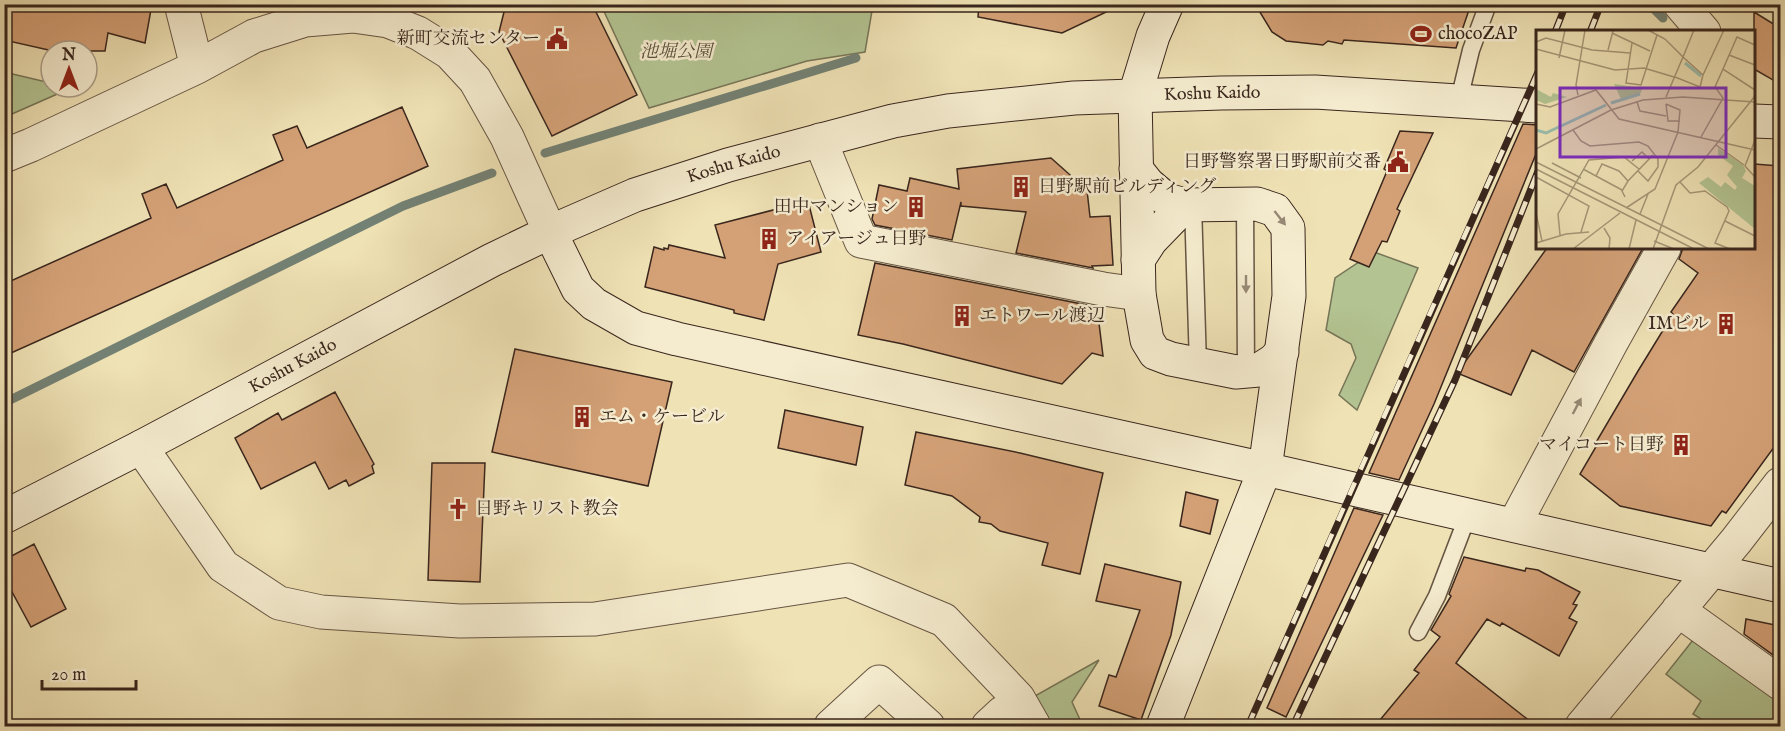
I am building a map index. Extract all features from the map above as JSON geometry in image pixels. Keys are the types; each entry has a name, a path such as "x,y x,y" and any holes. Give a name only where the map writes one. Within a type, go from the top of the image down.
{"street":[{"path":"181,4 196,67"},
{"path":"1167,4 1153,36 1135,95 1139,294 1147,340 1155,353 1171,359 1241,372 1259,370 1274,362 1282,351"},
{"path":"1680,4 1702,30"},
{"path":"4,156 196,67 254,36 305,20 353,16 388,21 418,33 450,53 474,80 507,137 578,289 594,304 636,328 1780,586"},
{"name":"Koshu Kaido","path":"4,517 550,232 635,195 728,165 820,140 948,111 1051,100 1135,95 1315,92 1536,106"},
{"path":"1755,121 1780,122"},
{"path":"820,140 861,241 1103,290 1139,294"},
{"path":"1136,169 1148,184 1167,200 1189,205 1257,204 1275,210 1288,228 1289,296 1265,469 1163,726"},
{"path":"1138,260 1151,240 1189,205"},
{"path":"1514,525 1663,249"},
{"path":"1241,372 1267,401 1273,417"},
{"path":"141,447 222,566 279,603 321,612 460,621 595,619 848,579 944,620 1018,698 1034,726"},
{"path":"1582,726 1780,484"},
{"path":"1678,610 1780,683"},
{"path":"831,726 879,682 928,726"}],"lane":[{"path":"1459,100 1471,50 1488,4"},
{"path":"1241,372 1245,204"},
{"path":"1189,205 1198,365"},
{"path":"1418,632 1437,596 1468,515"}],"green space":[{"name":"池堀公園","path":"601,5 873,5 865,52 807,61 649,108"},
{"path":"4,72 39,80 39,99 46,99 5,117"},
{"path":"1374,252 1418,268 1357,410 1339,395 1356,358 1351,344 1326,330 1335,278"},
{"path":"1693,640 1780,690 1780,726 1712,726 1693,714 1701,701 1666,674"},
{"path":"1099,660 1072,702 1082,724 1107,726 1041,726 1026,701"}],"building":[{"path":"4,4 152,4 145,43 108,33 105,51 99,51 99,39 39,39 39,48 4,40"},
{"path":"506,4 592,4 637,95 552,136 499,32"},
{"path":"979,4 1123,4 1062,33 978,17"},
{"path":"1255,4 1471,4 1456,48 1344,40 1342,44 1328,41 1323,45 1286,41 1272,32"},
{"path":"1754,12 1780,28 1780,84 1755,70"},
{"path":"402,107 428,166 11,353 4,338 4,284 151,218 142,194 166,184 177,208 283,160 273,135 297,126 307,148"},
{"path":"1523,124 1536,125 1536,154 1434,404 1399,480 1369,473"},
{"path":"1400,131 1433,133 1397,209 1400,211 1387,242 1382,241 1369,267 1350,259 1387,171 1384,169"},
{"path":"1051,158 1087,190 1090,217 1110,216 1113,265 1092,266 1093,268 1016,253 1026,212 961,206 961,202 952,240 875,225 872,219 879,185 907,191 910,178 959,189 957,169"},
{"path":"1755,164 1780,166 1780,439 1726,513 1722,511 1711,526 1620,506 1580,474 1597,445 1595,444 1673,314 1671,312 1698,273 1679,259 1683,249 1755,249"},
{"path":"808,201 821,252 778,264 764,320 645,287 654,247 664,250 664,248 668,249 669,245 725,258 715,225"},
{"path":"1546,249 1642,249 1574,372 1532,350 1511,395 1457,373"},
{"path":"875,263 1097,307 1103,356 1092,353 1062,384 858,335"},
{"name":"エム・ケービル","path":"515,349 672,382 648,486 492,452"},
{"path":"335,392 374,464 372,466 374,473 349,486 346,480 329,489 315,462 261,489 235,438 278,413 282,420"},
{"path":"785,410 863,427 856,465 778,448"},
{"path":"916,432 1103,473 1080,574 1042,565 1048,543 1000,531 991,524 979,522 980,517 952,496 905,485"},
{"path":"432,463 485,463 480,582 428,580"},
{"path":"1186,492 1218,500 1210,534 1180,526"},
{"path":"1354,508 1383,515 1286,717 1267,708"},
{"path":"34,544 66,609 31,627 4,577 4,560"},
{"path":"1464,557 1525,571 1526,568 1538,570 1580,592 1573,604 1577,605 1569,618 1577,622 1559,656 1502,623 1500,626 1487,619 1456,663 1536,726 1375,726 1419,673 1414,670 1440,637 1431,630 1451,596 1449,594"},
{"path":"1105,564 1181,582 1171,635 1141,720 1099,706 1109,675 1116,677 1140,610 1096,601"},
{"path":"1746,619 1780,626 1780,660 1744,634"}],"waterway":[{"path":"1649,4 1663,18"},
{"path":"545,153 856,58"},
{"path":"4,403 403,206 492,173"}],"railway":[{"path":"1556,30 1566,4"},
{"path":"1591,30 1601,4"},
{"path":"1248,726 1536,76"},
{"path":"1293,726 1455,380 1536,176"}],"place":[{"name":"chocoZAP","path":"1421,34"},
{"name":"新町交流センター","path":"557,39"},
{"name":"日野警察署日野駅前交番","path":"1398,162"},
{"name":"日野駅前ビルディング","path":"1021,187"},
{"name":"田中マンション","path":"916,207"},
{"name":"アイアージュ日野","path":"769,239"},
{"name":"エトワール渡辺","path":"962,316"},
{"name":"IMビル","path":"1726,324"},
{"name":"エム・ケービル","path":"582,417"},
{"name":"マイコート日野","path":"1681,445"},
{"name":"日野キリスト教会","path":"458,509"}]}
